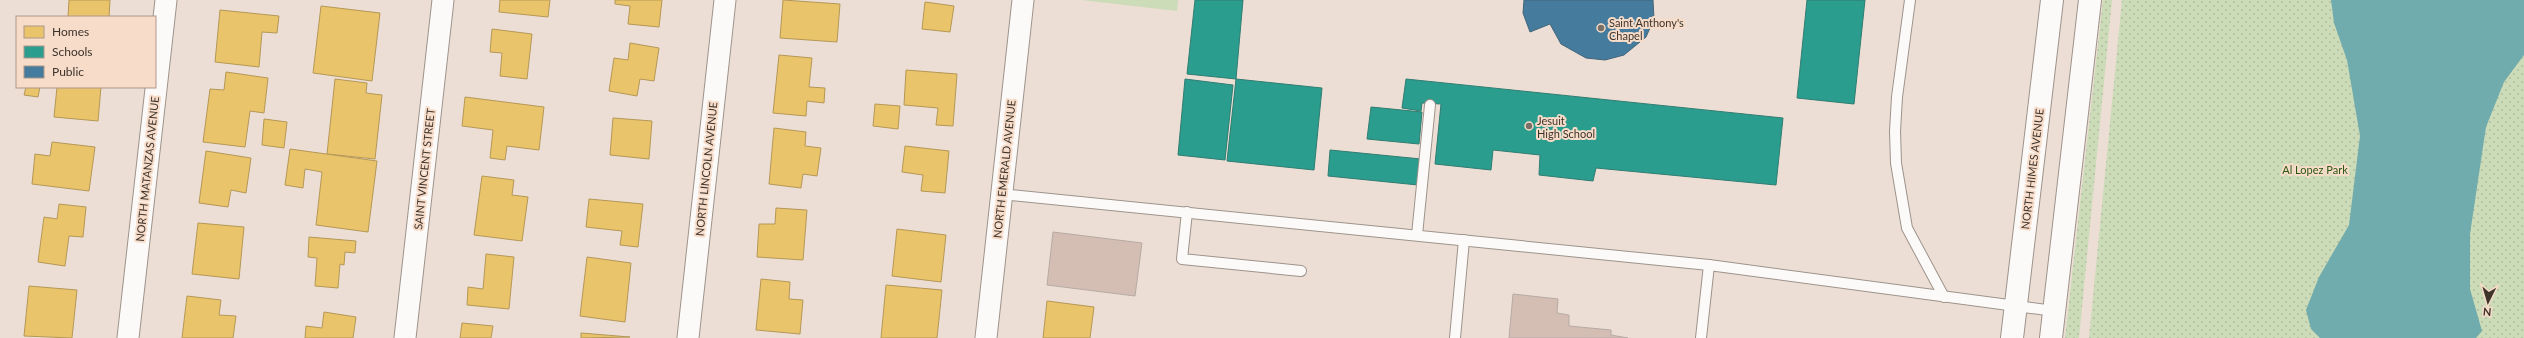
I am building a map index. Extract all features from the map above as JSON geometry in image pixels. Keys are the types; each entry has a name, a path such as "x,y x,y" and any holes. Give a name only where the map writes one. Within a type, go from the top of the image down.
{"street":[{"name":"NORTH MATANZAS AVENUE","path":"128,338 166,0"},
{"name":"SAINT VINCENT STREET","path":"405,338 443,0"},
{"name":"NORTH LINCOLN AVENUE","path":"688,338 725,0"},
{"name":"NORTH EMERALD AVENUE","path":"986,338 1022,0"},
{"name":"NORTH HIMES AVENUE","path":"2012,338 2052,0"},
{"path":"2051,338 2090,0"}],"lane":[{"path":"1910,0 1897,97 1895,131 1896,163 1907,228 1944,297"},
{"path":"1417,235 1430,105"},
{"path":"1001,194 1709,264 1944,297 2054,310"},
{"path":"1187,212 1182,259 1300,271"},
{"path":"1455,338 1464,240"},
{"path":"1701,338 1709,264"}],"green space":[{"path":"1081,0 1178,0 1177,11"},
{"path":"2103,0 2112,0 2079,338 2065,338"},
{"name":"Al Lopez Park","path":"2122,0 2524,0 2524,338 2089,338"}],"water":[{"path":"2331,0 2524,0 2524,55 2504,82 2486,127 2470,234 2470,289 2482,331 2476,338 2320,338 2311,329 2306,310 2319,277 2349,225 2360,136 2347,60 2334,23"}],"building: Homes":[{"path":"69,0 110,0 109,16 68,16"},
{"path":"500,0 550,0 548,17 499,12"},
{"path":"615,0 662,0 659,27 628,24 630,6 615,4"},
{"path":"783,0 840,4 837,42 780,38"},
{"path":"925,2 954,6 950,32 922,29"},
{"path":"321,6 380,13 372,81 313,73"},
{"path":"220,10 279,16 277,33 262,32 259,67 215,62"},
{"path":"492,29 532,34 527,79 500,76 502,53 490,52"},
{"path":"630,43 659,48 654,81 640,79 637,96 609,91 614,58 628,60"},
{"path":"779,55 812,58 809,87 825,88 824,103 807,101 806,116 773,113"},
{"path":"906,70 957,74 953,126 936,125 938,108 904,105"},
{"path":"226,72 268,78 264,113 250,111 245,147 203,142 210,89 224,90"},
{"path":"335,79 367,83 366,93 382,95 375,159 327,154"},
{"path":"26,88 40,88 38,97 24,95"},
{"path":"57,88 101,88 98,121 54,117"},
{"path":"465,97 544,107 539,150 507,146 505,160 490,158 493,130 462,126"},
{"path":"875,104 900,106 898,129 873,126"},
{"path":"613,118 652,121 649,159 610,155"},
{"path":"264,119 287,122 284,148 262,145"},
{"path":"774,128 806,132 805,146 821,148 817,176 803,174 801,188 769,184"},
{"path":"52,142 95,147 89,191 32,184 35,154 50,156"},
{"path":"905,146 949,151 945,193 921,191 923,175 902,172"},
{"path":"290,149 377,161 368,232 316,225 322,172 305,169 303,188 285,185"},
{"path":"206,151 251,158 246,193 231,190 228,207 199,203"},
{"path":"482,176 514,180 512,195 528,197 522,241 474,235"},
{"path":"589,199 643,204 638,247 620,245 622,231 586,227"},
{"path":"59,204 86,207 83,237 69,236 65,266 38,262 44,217 57,219"},
{"path":"776,208 807,210 803,260 757,257 759,224 775,224"},
{"path":"198,223 244,227 239,279 192,274"},
{"path":"897,229 946,235 941,282 892,276"},
{"path":"309,237 356,241 355,253 345,252 344,265 340,264 338,288 315,286 317,258 308,257"},
{"path":"486,254 514,257 509,309 467,305 468,287 483,289"},
{"path":"587,257 631,263 625,322 580,316"},
{"path":"761,279 790,282 789,299 803,300 800,334 756,330"},
{"path":"886,285 942,290 937,338 881,338"},
{"path":"29,286 77,290 72,338 24,336"},
{"path":"187,296 221,300 219,315 236,316 233,338 182,338"},
{"path":"1047,301 1094,307 1090,338 1043,338"},
{"path":"324,312 356,317 353,338 305,338 306,326 322,328"},
{"path":"462,323 493,326 491,338 460,338"},
{"path":"581,333 630,337 581,338"}],"building: Schools":[{"path":"1195,0 1243,0 1236,79 1187,74"},
{"path":"1807,0 1865,0 1854,104 1797,98"},
{"path":"1185,79 1233,85 1225,160 1178,155"},
{"path":"1236,79 1322,88 1314,170 1227,161"},
{"path":"1406,79 1783,118 1776,185 1596,168 1593,181 1539,175 1540,155 1493,150 1491,170 1435,164 1441,104 1422,103 1421,111 1402,108"},
{"path":"1371,107 1422,112 1419,144 1367,139"},
{"path":"1330,150 1421,159 1418,185 1328,176"}],"building: Public":[{"name":"Saint Anthony's Chapel","path":"1524,0 1653,0 1654,19 1646,37 1624,55 1605,60 1586,58 1561,44 1550,24 1530,32 1523,13"}],"building: Other":[{"path":"1053,232 1142,243 1135,296 1047,285"},
{"path":"1513,294 1558,299 1557,313 1569,315 1569,326 1611,330 1611,335 1628,338 1509,338"}],"place":[{"name":"Saint Anthony's Chapel","path":"1601,28"},
{"name":"Jesuit High School","path":"1529,126"}]}
